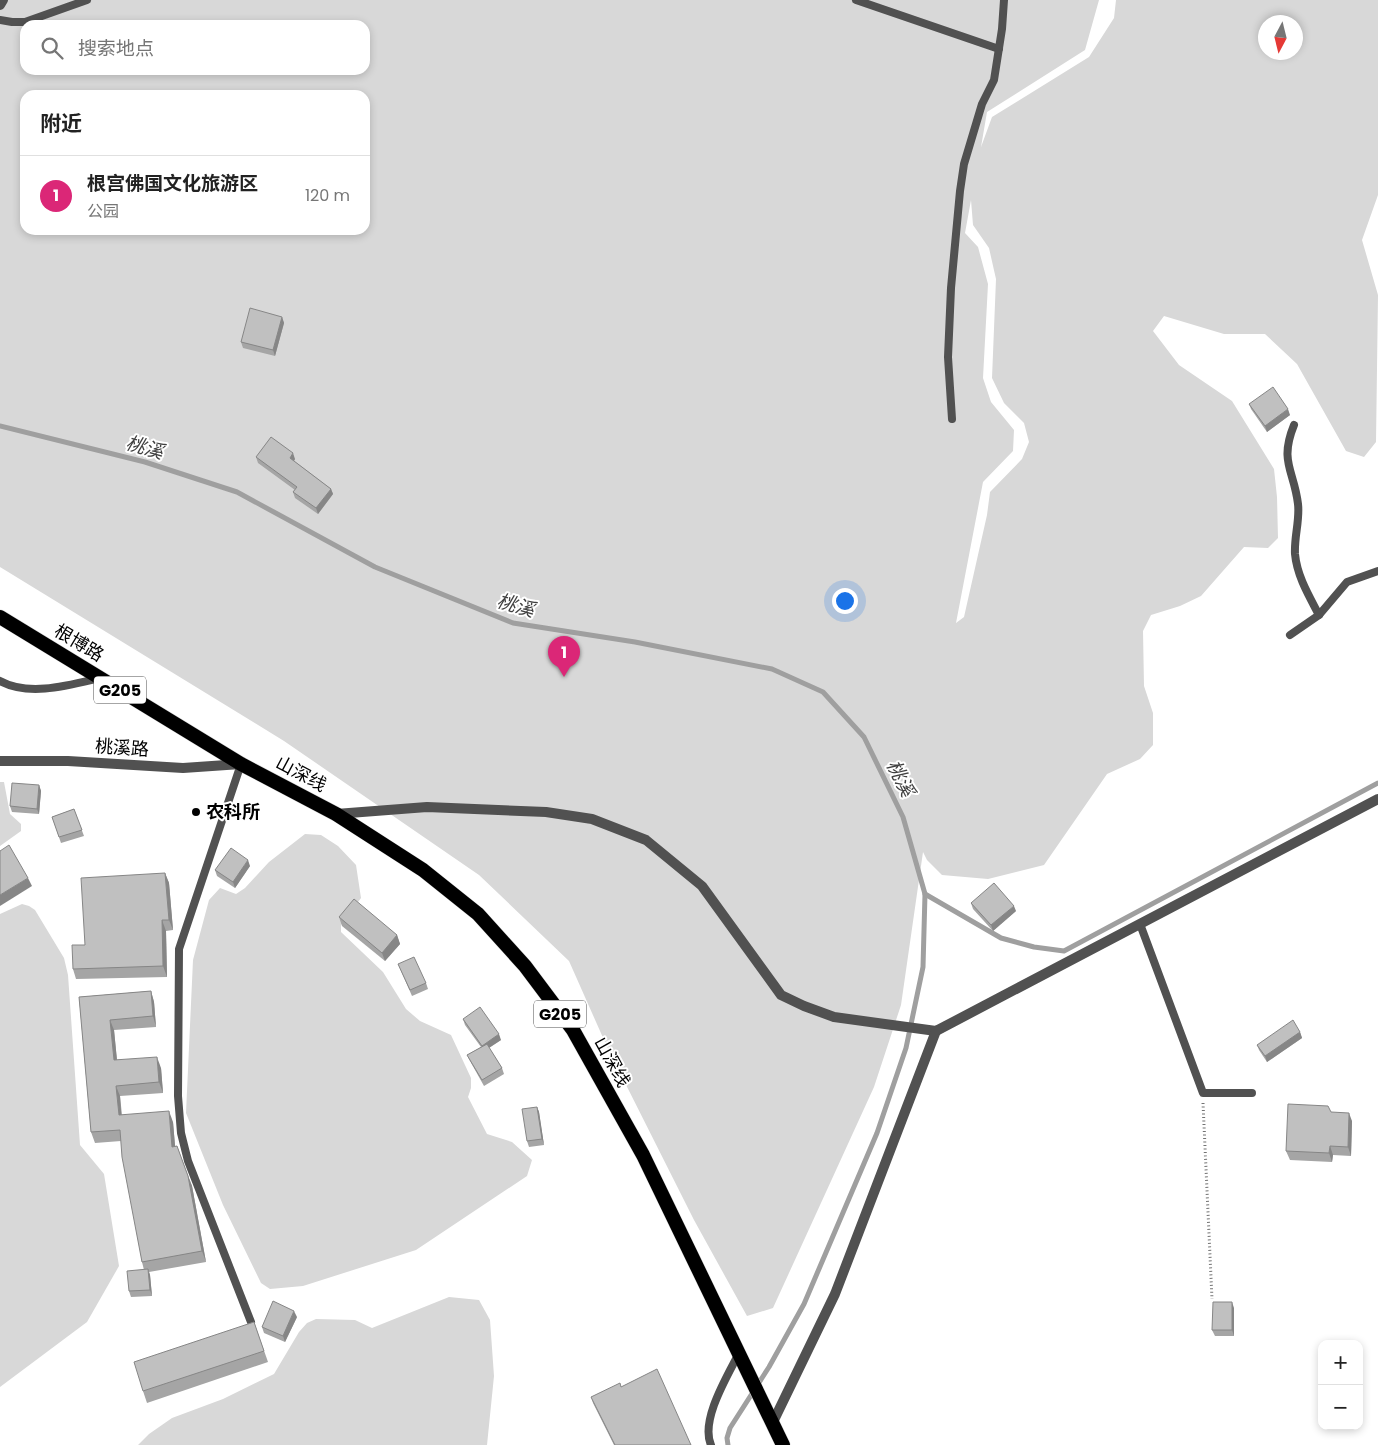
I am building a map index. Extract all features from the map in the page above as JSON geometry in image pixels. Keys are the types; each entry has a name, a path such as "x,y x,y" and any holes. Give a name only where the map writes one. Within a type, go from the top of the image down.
{"highway":[{"name":"根博路","path":"0,617 241,764"},
{"name":"山深线","path":"241,764 336,814 423,870 478,914 525,966 573,1030 643,1155 773,1422 782,1445"}],"street":[{"path":"0,5 3,0"},
{"name":"桃溪路","path":"0,761 68,761 182,768 241,764"},
{"path":"336,814 427,807 546,812 592,819 646,840 702,886 781,995 834,1017 936,1031 1378,798"},
{"path":"773,1422 835,1294 936,1031"}],"lane":[{"path":"31,20 87,0"},
{"path":"856,0 999,49"},
{"path":"952,419 948,357 951,288 960,191 964,164 982,104 994,80 1004,0"},
{"path":"0,20 20,22"},
{"path":"1294,425 1288,440 1287,462 1298,503 1295,555 1300,577 1319,615"},
{"path":"1290,635 1319,615 1347,582 1378,571"},
{"path":"0,681 6,684 36,689 100,678"},
{"path":"241,764 179,949 178,1096 181,1133 188,1160 251,1322"},
{"path":"1140,924 1203,1092 1252,1094"},
{"path":"711,1445 708,1430 710,1419 718,1395 739,1353"}],"path":[{"path":"1203,1092 1212,1300"}],"shaded area":[{"path":"0,0 1099,0 1085,50 987,112 981,147 992,117 1089,57 1114,18 1116,0 1378,0 1378,195 1362,240 1378,295 1376,442 1364,457 1346,451 1297,364 1265,334 1224,334 1164,316 1153,331 1179,365 1232,401 1274,469 1278,538 1268,548 1244,547 1201,596 1180,606 1151,615 1143,631 1144,686 1153,713 1153,745 1140,759 1107,774 1044,865 988,879 942,875 927,860 923,852 901,1005 874,1087 773,1308 747,1316 694,1220 608,1049 569,961 479,875 284,741 0,567","holes":["971,200 973,225 989,248 996,279 992,378 1004,403 1024,423 1029,442 1022,459 990,492 987,515 964,617 956,623 983,482 1013,451 1014,430 991,402 983,378 988,284 978,247 965,233"]},
{"path":"0,782 4,782 10,814 21,824 21,831 0,846"},
{"path":"305,834 321,835 338,846 356,865 361,898 341,925 341,932 383,972 406,1009 420,1021 451,1035 471,1078 471,1088 468,1097 487,1134 512,1142 532,1160 527,1176 416,1250 303,1286 270,1289 261,1283 223,1205 186,1113 193,960 209,900 220,888 236,894 245,888 269,862"},
{"path":"22,904 35,910 64,958 68,975 80,1145 104,1174 119,1266 87,1322 0,1387 0,914"},
{"path":"449,1297 479,1300 490,1320 494,1376 487,1445 138,1445 149,1434 172,1418 223,1399 274,1374 299,1332 307,1323 316,1319 355,1320 372,1328"}],"building":[{"path":"250,308 282,317 273,350 241,342"},
{"path":"1273,387 1288,409 1265,426 1249,404"},
{"path":"271,437 293,453 290,458 331,489 316,508 293,492 297,487 256,457"},
{"path":"12,783 39,785 37,809 10,806"},
{"path":"74,809 82,830 59,837 52,817"},
{"path":"9,845 28,878 0,895 0,851"},
{"path":"231,848 248,860 233,882 215,870"},
{"path":"165,873 169,920 162,920 163,966 73,969 72,945 85,945 81,878"},
{"path":"994,883 1014,906 991,925 971,903"},
{"path":"354,899 397,935 382,953 339,917"},
{"path":"414,957 426,983 410,990 398,964"},
{"path":"151,991 153,1016 110,1020 114,1060 157,1057 159,1082 116,1086 119,1115 169,1111 172,1147 177,1146 188,1176 202,1251 142,1262 122,1157 120,1130 91,1132 79,997"},
{"path":"480,1007 499,1034 482,1046 463,1019"},
{"path":"1293,1020 1300,1032 1265,1056 1257,1045"},
{"path":"487,1044 502,1068 482,1080 467,1055"},
{"path":"1288,1104 1328,1106 1331,1112 1349,1113 1348,1147 1330,1146 1329,1153 1286,1151"},
{"path":"537,1107 542,1139 527,1141 522,1109"},
{"path":"148,1269 150,1290 129,1291 127,1271"},
{"path":"273,1301 294,1311 283,1336 262,1327"},
{"path":"1213,1302 1232,1302 1232,1330 1212,1330"},
{"path":"254,1322 264,1351 143,1391 134,1362"},
{"path":"657,1369 691,1445 615,1445 591,1397 620,1383 621,1387"}],"waterway":[{"name":"桃溪","path":"0,426 145,462 237,492 375,567 513,623 635,642 772,669 823,692 864,737 903,817 925,894 923,967 906,1048 877,1133 804,1304 769,1367 730,1428 727,1438 728,1445"},
{"path":"925,894 1001,938 1034,947 1064,951 1378,783"}],"place":[{"name":"根宫佛国文化旅游区","path":"564,677"},
{"name":"农科所","path":"196,812"}]}
